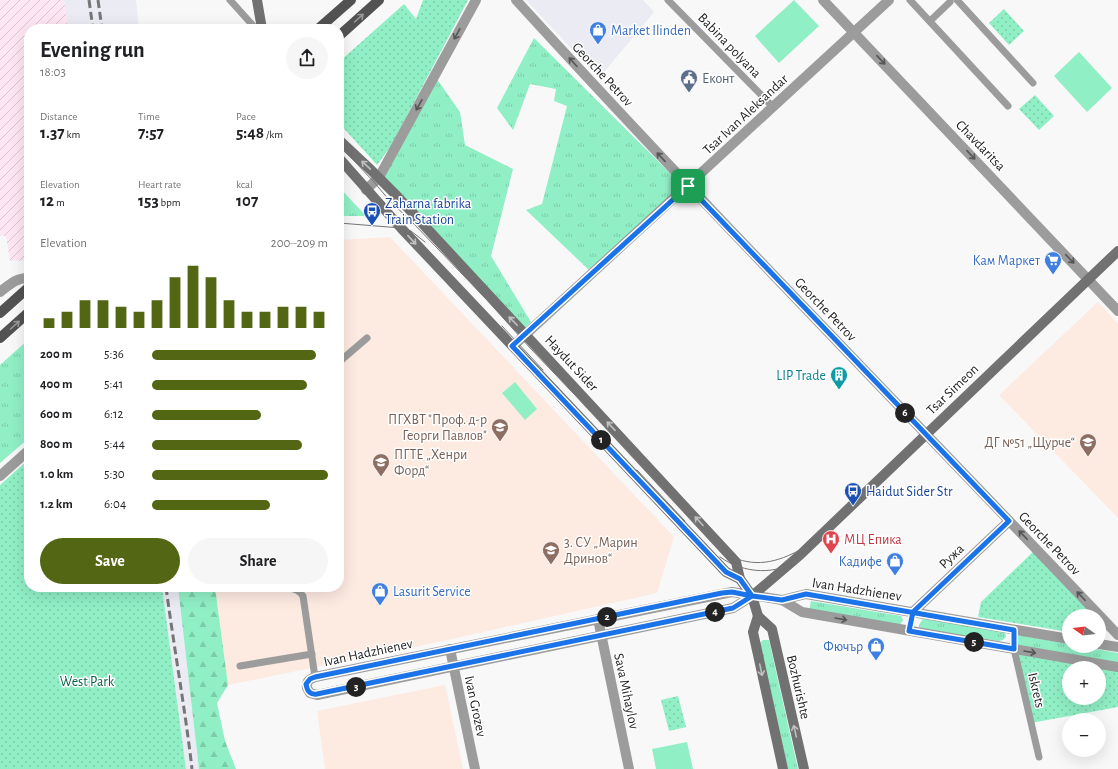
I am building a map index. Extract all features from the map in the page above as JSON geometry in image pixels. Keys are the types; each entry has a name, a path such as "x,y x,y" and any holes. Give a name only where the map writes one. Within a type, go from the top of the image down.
{"main road":[{"path":"324,24 351,0"},
{"path":"344,32 379,0"},
{"path":"0,313 24,291"},
{"path":"0,338 24,316"}],"street":[{"path":"258,0 261,24"},
{"path":"366,190 379,177 476,0"},
{"name":"Georche Petrov","path":"516,0 688,186 1118,634"},
{"name":"Chavdaritsa","path":"823,0 1118,311"},
{"name":"Tsar Ivan Aleksandar","path":"512,346 889,0"},
{"name":"Haydut Sider","path":"344,145 379,177 736,562 740,579 752,596"},
{"name":"Haydut Sider","path":"344,164 366,190 512,346 726,572 740,579"},
{"name":"Tsar Simeon","path":"752,596 800,555 1118,251"},
{"path":"0,292 18,279 24,278"},
{"path":"0,476 24,454"},
{"name":"Ружа","path":"913,612 1009,521"},
{"name":"Ivan Hadzhienev","path":"752,596 733,608 314,695 308,691 306,684 310,679 315,677 732,592 782,600 806,594 1062,638"},
{"name":"Bozhurishte","path":"752,596 758,616 772,629 804,769"},
{"name":"Ivan Hadzhienev","path":"782,600 802,612 1118,667"},
{"name":"Bozhurishte","path":"758,616 753,632 783,769"},
{"name":"Sava Mihaylov","path":"598,619 629,769"},
{"path":"1106,645 1118,647"},
{"name":"Ivan Grozev","path":"450,649 475,769"}],"lane":[{"path":"230,0 252,24"},
{"name":"Babina polyana","path":"668,0 773,107"},
{"path":"910,0 1008,106"},
{"path":"930,21 953,1 1032,83"},
{"path":"344,358 367,338"},
{"path":"300,592 303,596 315,677"},
{"path":"909,631 913,612"},
{"name":"Iskrets","path":"1014,630 1014,649 1039,757"},
{"path":"240,666 312,654"}],"shaded area":[{"path":"0,0 64,0 67,24 24,24 24,260 10,261 6,236 0,236"},
{"path":"64,0 136,0 138,24 67,24"},
{"name":"Market Ilinden","path":"526,0 643,0 654,12 599,78"},
{"path":"390,237 674,537 657,593 448,640 228,685 216,592 344,592 344,240"},
{"name":"ДГ №51 „Щурче“","path":"1098,302 1118,324 1118,518 999,395"},
{"path":"163,592 179,592 199,769 186,769"},
{"path":"445,685 463,769 325,769 317,711"}],"green space":[{"path":"423,0 468,0 391,146 377,165 344,129 344,58 404,4 416,19"},
{"path":"794,0 819,26 779,63 755,36"},
{"path":"1004,9 1024,31 1009,45 989,23"},
{"path":"534,38 682,185 589,270 526,210 542,204 567,106 554,101 556,89 530,84 513,130 497,108"},
{"path":"1079,52 1112,88 1087,112 1054,76"},
{"path":"437,79 460,112 465,145 513,169 491,256 531,322 525,328 384,177"},
{"path":"1035,95 1054,116 1039,130 1019,109"},
{"path":"344,192 366,216 344,216"},
{"path":"24,343 24,442 0,463 0,365"},
{"path":"515,382 537,409 525,420 502,393"},
{"name":"West Park","path":"24,463 24,592 163,592 186,769 0,769 0,485"},
{"path":"1036,549 1094,609 1062,609 1062,631 978,617 981,602"},
{"path":"179,592 216,592 228,685 217,703 225,741 236,769 199,769"},
{"path":"811,601 901,616 903,620 900,625 809,611"},
{"path":"923,619 1005,632 1006,637 999,641 926,630 919,627"},
{"path":"1106,622 1111,627 1106,627"},
{"path":"1019,635 1062,643 1062,653 1106,653 1106,651 1118,653 1118,664 1022,647 1017,644 1017,637"},
{"path":"763,640 769,640 798,769 788,769 760,643"},
{"path":"1018,654 1062,661 1062,705 1106,705 1106,668 1118,670 1118,707 1085,713 1062,713 1062,717 1031,723"},
{"path":"678,696 686,727 669,731 661,700"},
{"path":"687,742 693,769 656,769 652,749"}],"tram line":[{"path":"344,150 389,200 487,300 530,348 723,553 742,561 770,561 788,556 798,551 1118,248"},
{"path":"344,223 401,228 411,231 425,242"},
{"path":"502,326 543,370"},
{"path":"637,470 685,521"},
{"path":"720,557 729,563 750,570 760,571 782,568 792,564 806,555 839,521"}],"railway":[{"path":"89,0 92,24"},
{"path":"98,0 101,24"},
{"path":"167,592 192,769"}],"place":[{"name":"Market Ilinden","path":"598,45"},
{"name":"Еконт","path":"689,93"},
{"name":"Zaharna fabrika Train Station","path":"372,226"},
{"name":"Кам Маркет","path":"1053,275"},
{"name":"LIP Trade","path":"839,390"},
{"name":"ПГХВТ \"Проф. д-р Георги Павлов\"","path":"500,442"},
{"name":"ДГ №51 „Щурче“","path":"1088,457"},
{"name":"ПГТЕ „Хенри Форд“","path":"381,477"},
{"name":"Haidut Sider Str","path":"853,506"},
{"name":"МЦ Епика","path":"831,554"},
{"name":"3. СУ „Марин Дринов“","path":"551,565"},
{"name":"Кадифе","path":"895,576"},
{"name":"Lasurit Service","path":"380,606"},
{"name":"Фючър","path":"876,661"}],"route":[{"path":"688,186 512,346 726,572 740,579 752,596 732,592 722,593 315,677 310,679 306,684 310,693 314,695 689,618 733,608 752,596 782,600 806,594 913,612 1014,630 1014,649 909,631 913,612 1009,521 688,186"}]}
